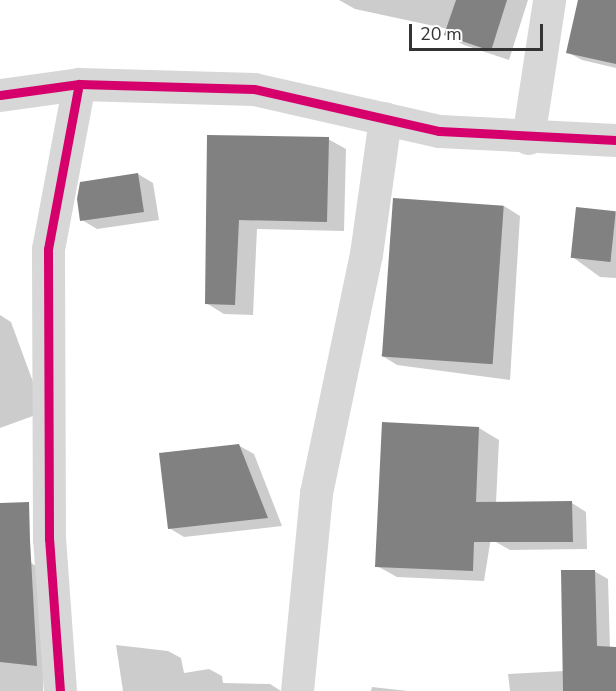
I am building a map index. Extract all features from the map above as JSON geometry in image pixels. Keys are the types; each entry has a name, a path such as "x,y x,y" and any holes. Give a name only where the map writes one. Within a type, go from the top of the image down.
{"street":[{"path":"528,138 549,0"},
{"path":"0,95 79,84 254,89 439,131 528,138 616,140"},
{"path":"60,691 49,539 48,249 79,84"},
{"path":"297,691 316,493 366,254 385,118"}],"building":[{"path":"456,0 507,0 491,51 444,35"},
{"path":"578,0 616,0 616,64 566,53"},
{"path":"207,135 329,137 327,222 239,220 235,305 205,304"},
{"path":"138,173 144,212 80,221 77,199 80,182"},
{"path":"393,198 504,206 493,364 382,357"},
{"path":"576,207 616,211 610,262 571,258"},
{"path":"382,422 479,427 476,502 572,501 573,542 474,542 473,571 375,567"},
{"path":"239,444 268,518 168,529 159,453"},
{"path":"29,502 37,666 0,662 0,503"},
{"path":"561,570 595,570 597,646 616,647 616,691 563,691"}],"cycle path":[{"path":"0,95 79,84 254,89 439,131 616,140"},
{"path":"60,691 49,539 48,249 79,84"}]}
